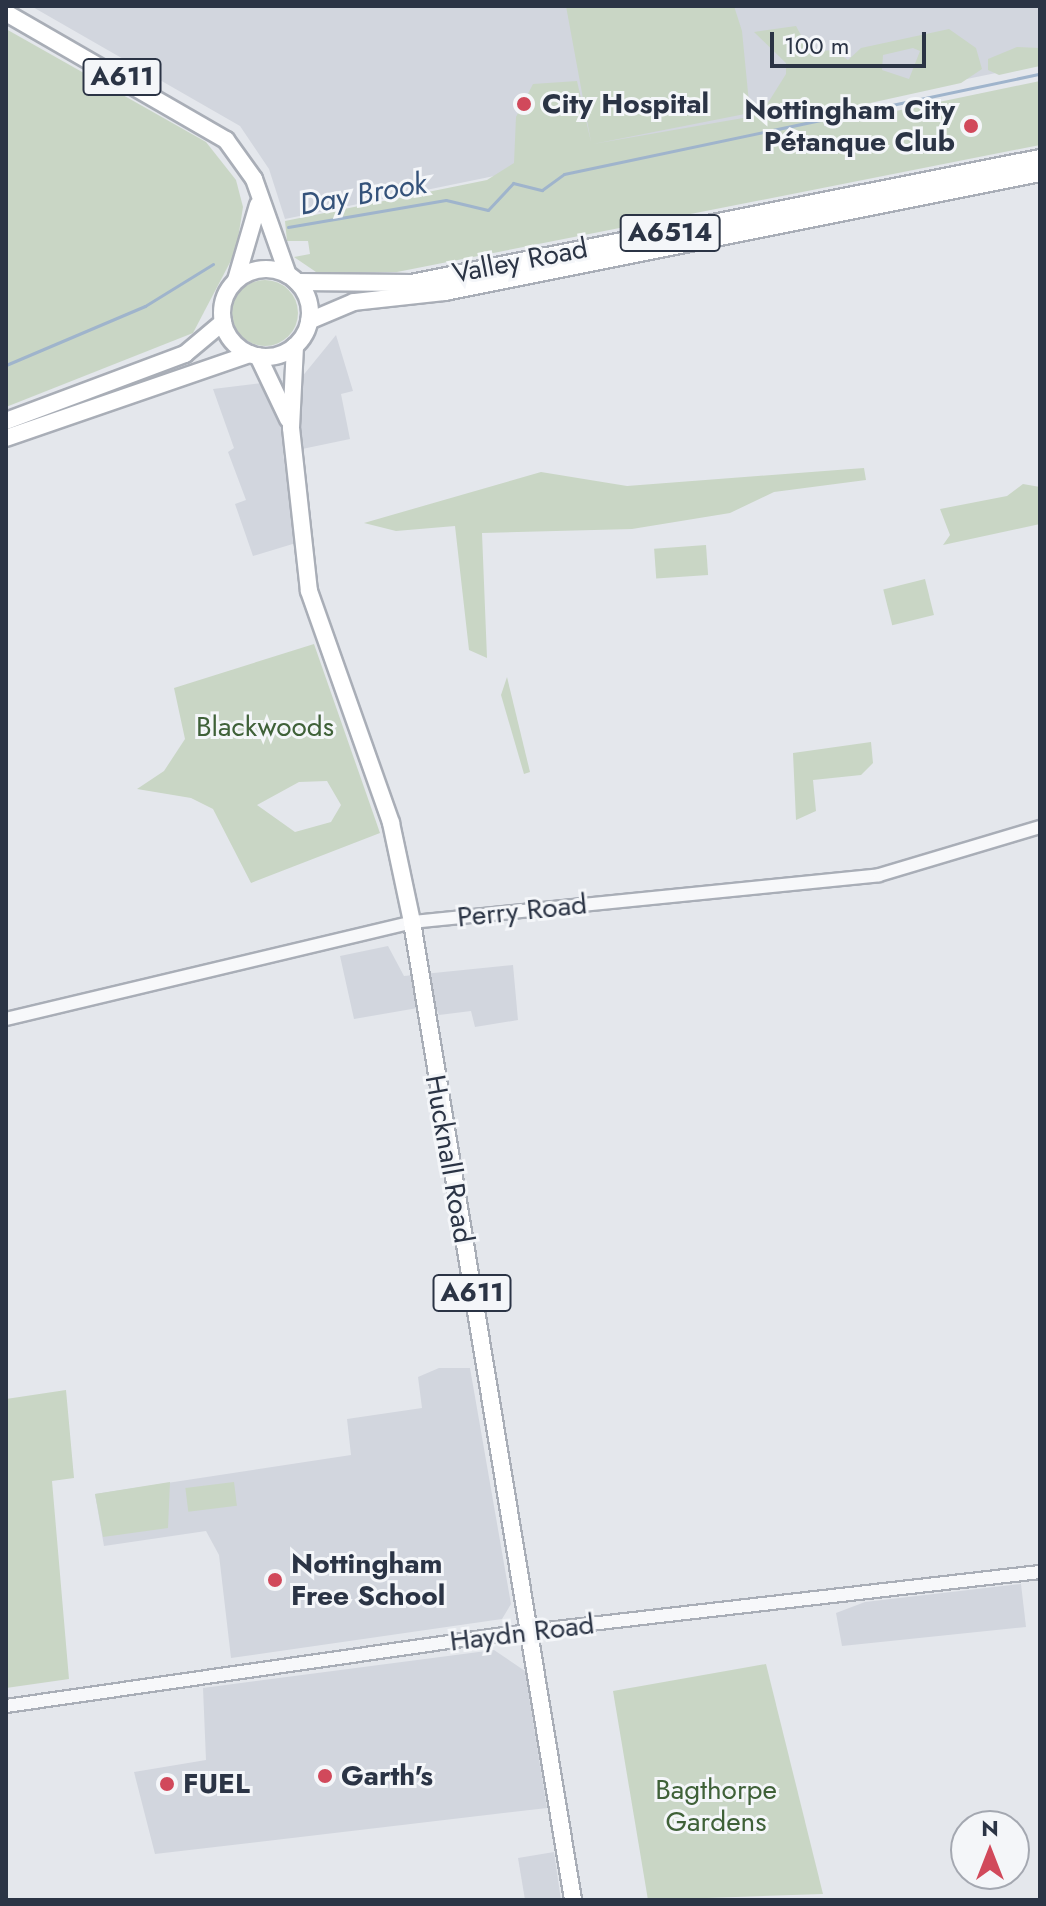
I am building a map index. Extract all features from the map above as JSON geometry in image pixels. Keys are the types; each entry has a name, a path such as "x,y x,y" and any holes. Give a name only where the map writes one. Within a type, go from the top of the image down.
{"main road":[{"name":"A611","path":"6,13 211,128 248,167 292,278"},
{"name":"Valley Road","path":"309,321 354,302 445,292 979,178 1040,158"},
{"name":"Valley Road","path":"292,278 411,283 979,178 1040,173"},
{"path":"254,355 223,322 224,300 236,280 259,200"},
{"path":"6,438 254,355 295,346 309,321 292,278 261,269 236,280"},
{"path":"6,421 185,354 223,322"},
{"name":"Hucknall Road","path":"295,346 291,428 309,591 391,823 412,922 573,1900"},
{"name":"Hucknall Road","path":"254,355 291,428"}],"street":[{"name":"Perry Road","path":"6,1019 412,922 879,875 1040,827"},
{"name":"Haydn Road","path":"6,1706 529,1631 1040,1572"}],"shaded area":[{"name":"City Hospital","path":"31,6 1040,6 1040,64 285,219 269,169 240,126"},
{"path":"336,335 353,391 341,394 350,439 283,453 296,543 253,556 235,504 246,500 228,452 234,448 213,389 301,378"},
{"path":"388,946 404,976 513,965 518,1020 475,1027 471,1011 439,1015 435,1005 354,1019 340,956"},
{"path":"439,1368 470,1368 511,1604 502,1619 231,1658 219,1555 206,1531 104,1546 95,1494 351,1455 347,1419 422,1408 418,1377"},
{"path":"1021,1584 1026,1627 842,1646 836,1613 865,1602"},
{"path":"494,1650 525,1671 547,1808 155,1854 134,1772 206,1760 203,1688"},
{"path":"554,1852 561,1900 525,1900 518,1858"}],"green space":[{"path":"566,6 734,6 742,31 750,113 593,144 749,117 766,106 786,74 786,63 754,32 796,26 810,52 833,50 848,60 861,48 949,29 976,48 982,69 961,83 825,113 824,126 1040,81 1040,145 397,272 316,272 294,257 310,254 308,241 287,241 285,221 487,180 514,163 516,117 533,84 577,81 591,142","holes":["913,48 920,51 909,79 882,70 883,55"]},
{"path":"6,29 206,142 236,180 243,207 236,251 193,333 6,407"},
{"path":"1017,47 1040,48 1040,66 999,75 988,70 988,59"},
{"path":"265,280 278,283 288,290 295,300 298,313 295,326 288,336 278,343 265,346 252,343 242,336 235,326 232,313 235,300 242,290 252,283"},
{"path":"864,468 866,480 774,492 730,513 632,529 482,533 487,658 469,650 455,526 396,531 364,523 541,472 627,486"},
{"path":"1023,484 1040,487 1040,524 943,545 950,535 940,509 1007,496"},
{"path":"706,545 708,575 656,579 654,549"},
{"path":"925,579 934,615 892,625 883,589"},
{"name":"Blackwoods","path":"314,644 380,833 251,883 213,809 191,798 137,789 164,771 185,739 174,688","holes":["327,781 341,805 331,822 295,832 257,805 299,782"]},
{"path":"507,677 530,772 524,774 501,695"},
{"path":"871,742 873,763 861,775 813,780 816,811 796,820 793,753"},
{"path":"66,1390 74,1478 52,1481 69,1679 6,1688 6,1399"},
{"path":"170,1482 168,1528 103,1537 95,1494"},
{"path":"234,1482 237,1506 188,1512 185,1488"},
{"name":"Bagthorpe Gardens","path":"766,1664 823,1894 648,1900 613,1691"}],"waterway":[{"name":"Day Brook","path":"288,227 446,200 488,210 513,183 542,190 564,174 1040,74"},
{"name":"Day Brook","path":"6,365 145,306 213,264"}],"place":[{"name":"City Hospital","path":"524,104"},
{"name":"Nottingham City Pétanque Club","path":"971,126"},
{"name":"Nottingham Free School","path":"275,1580"},
{"name":"Garth's","path":"325,1776"},
{"name":"FUEL","path":"167,1784"}]}
